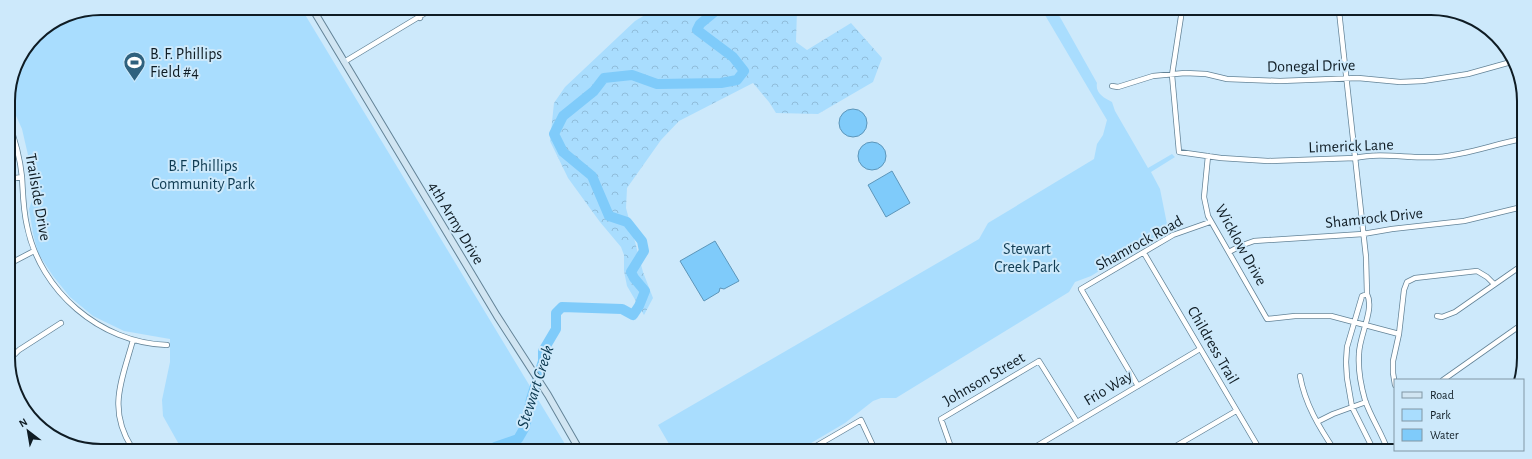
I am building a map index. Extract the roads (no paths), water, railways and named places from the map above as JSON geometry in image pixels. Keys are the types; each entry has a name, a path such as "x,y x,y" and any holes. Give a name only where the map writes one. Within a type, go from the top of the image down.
{"street":[{"name":"4th Army Drive","path":"316,15 576,444"},
{"path":"344,62 424,15"},
{"path":"1172,75 1181,15"},
{"path":"1339,15 1356,158 1367,267 1367,294 1369,299 1358,354 1366,402 1386,444"},
{"name":"Donegal Drive","path":"1112,86 1118,87 1160,75 1185,73 1206,74 1227,79 1280,81 1358,78 1400,82 1437,79 1479,72 1508,63"},
{"name":"Limerick Lane","path":"1172,75 1179,152 1251,160 1285,161 1370,156 1421,158 1463,154 1517,140"},
{"name":"Trailside Drive","path":"15,142 22,177 26,225 34,251 50,281 75,308 107,329 133,340 151,344 167,345"},
{"name":"Wicklow Drive","path":"1208,156 1204,197 1210,222 1267,319 1295,316 1331,316 1355,322"},
{"path":"15,178 22,177"},
{"name":"Shamrock Drive","path":"1229,252 1240,246 1254,242 1363,234 1392,229 1464,221 1517,208"},
{"name":"Shamrock Road","path":"1138,386 1081,289 1182,231 1210,222"},
{"path":"15,261 34,251"},
{"name":"Childress Trail","path":"1144,253 1256,444"},
{"path":"1437,316 1442,317 1452,314 1517,269"},
{"path":"1394,379 1393,367 1399,334 1404,290 1406,285 1411,280 1477,271 1488,277 1494,284"},
{"path":"1367,294 1362,296 1347,347 1346,362 1352,407 1370,444"},
{"path":"1355,322 1399,334"},
{"path":"15,354 61,323"},
{"path":"1444,379 1517,328"},
{"path":"130,444 122,430 118,399 119,388 133,340"},
{"name":"Frio Way","path":"1040,444 1200,349"},
{"name":"Johnson Street","path":"950,444 941,419 1039,361 1077,422"},
{"path":"1300,376 1306,401 1330,444"},
{"path":"1317,422 1333,414 1366,402"},
{"path":"1179,444 1236,411"},
{"path":"821,444 861,420 872,444"}],"water":[{"path":"853,109 863,113 867,123 863,133 853,137 843,133 839,123 843,113"},
{"path":"872,142 882,146 886,156 882,166 872,170 862,166 858,156 862,146"},
{"path":"892,171 910,203 886,217 868,185"},
{"path":"715,241 739,281 724,289 720,288 719,292 704,301 680,261"}],"waterway":[{"name":"Stewart Creek","path":"504,444 518,439 525,427 531,399 543,361 543,351 556,329 556,313 562,307 622,309 633,315 639,306 645,291 631,272 644,251 642,241 627,222 609,216 592,176 563,152 554,134 563,116 594,91 604,78 632,75 657,84 721,83 737,80 744,71 733,57 697,30 700,24 711,15"}],"place":[{"name":"B. F. Phillips Field #4","path":"134,82"}],"park label":[{"name":"B.F. Phillips Community Park","path":"203,175"},
{"name":"Stewart Creek Park","path":"1027,258"}]}
